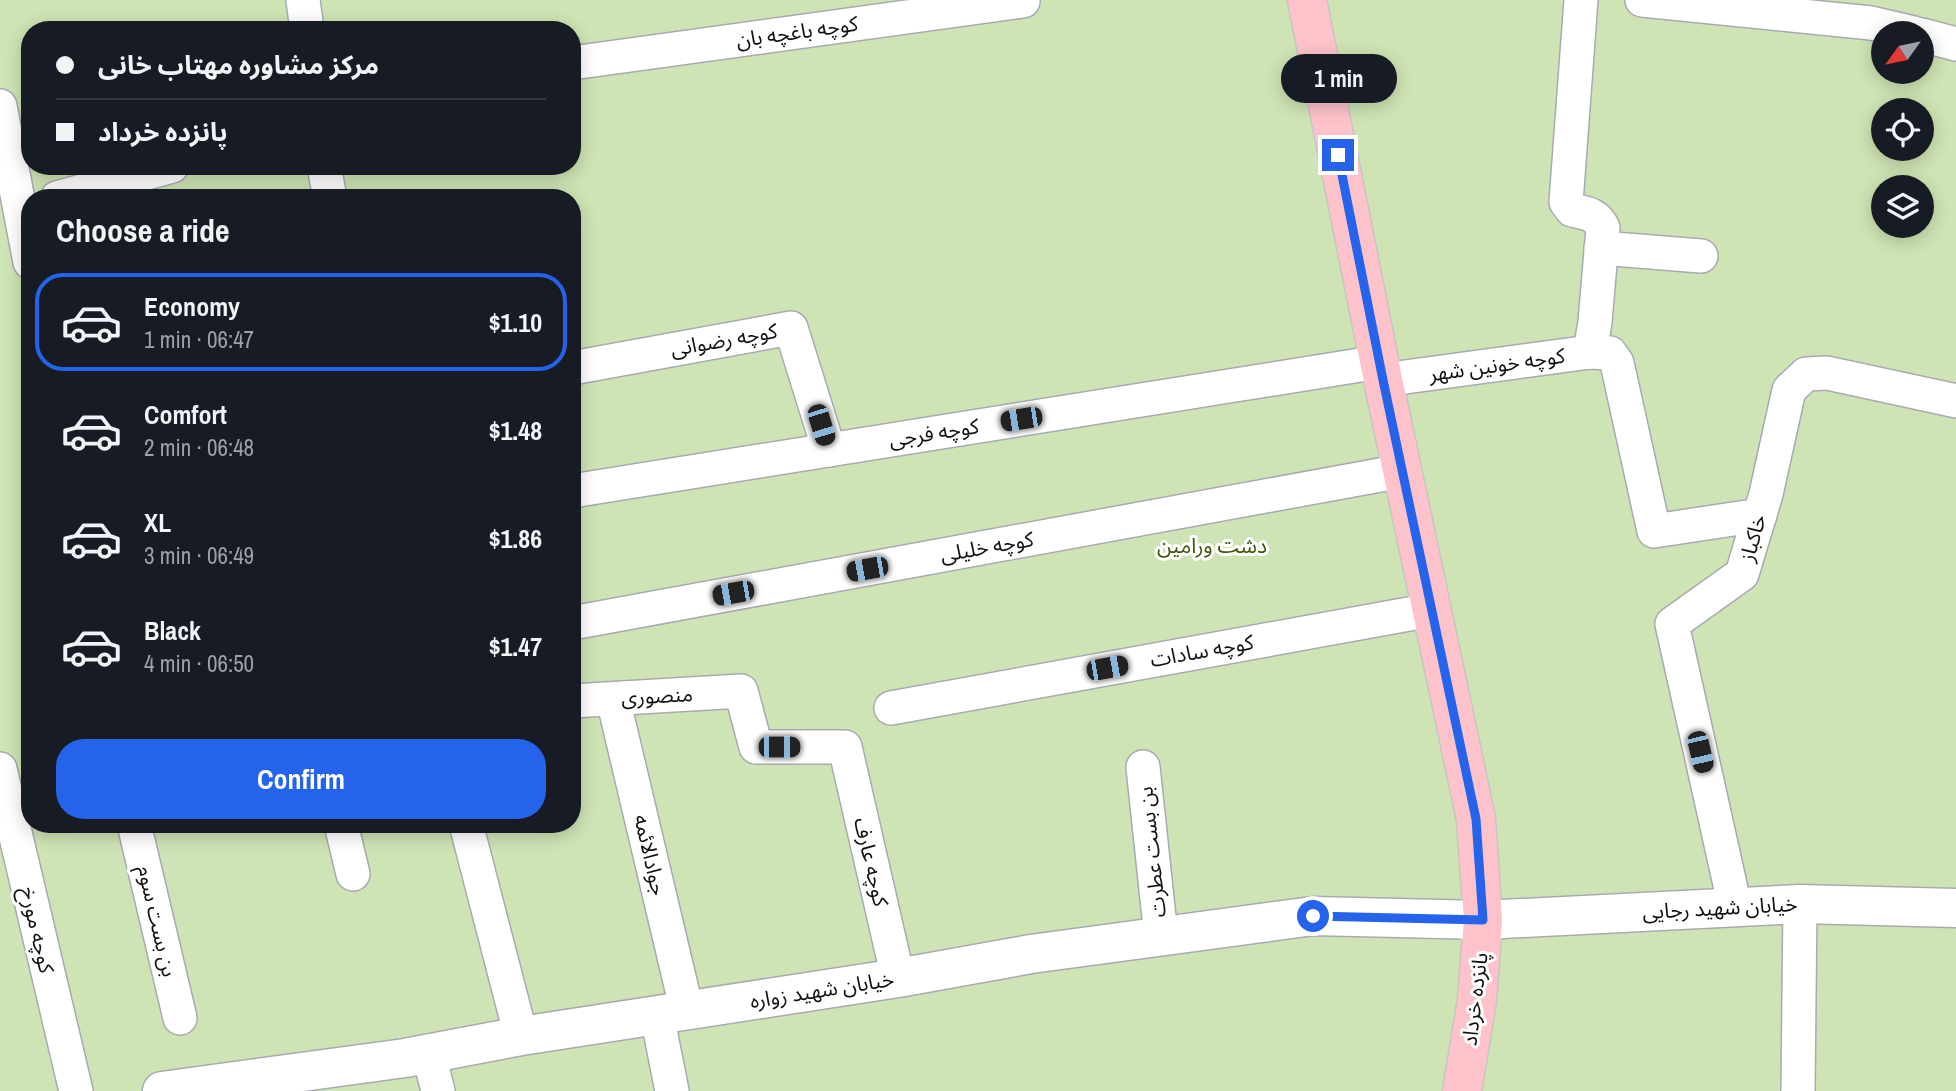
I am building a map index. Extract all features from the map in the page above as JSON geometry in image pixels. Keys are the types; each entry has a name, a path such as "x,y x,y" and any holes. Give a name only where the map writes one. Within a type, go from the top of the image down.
{"main road":[{"name":"پانزده خرداد","path":"1307,0 1381,371 1476,819 1483,920 1478,1000 1462,1091"}],"street":[{"path":"303,0 306,21"},
{"path":"1581,0 1566,202 1572,210 1591,214 1599,219 1603,228 1595,322 1600,353 1617,363 1654,531 1760,515"},
{"path":"1642,0 1872,11 1891,21"},
{"name":"کوچه باغچه بان","path":"581,62 1023,1"},
{"path":"1934,38 1956,44"},
{"path":"0,106 21,191"},
{"path":"89,189 140,175"},
{"path":"1601,248 1701,256"},
{"name":"کوچه رضوانی","path":"581,366 791,328 828,450"},
{"name":"کوچه خونین شهر","path":"1381,371 1600,353"},
{"name":"کوچه فرجی","path":"581,490 828,450 1381,371"},
{"name":"خاکباز","path":"1735,907 1672,624 1742,575 1760,515 1788,390 1806,374 1827,373 1956,401"},
{"name":"کوچه خلیلی","path":"581,621 1402,471"},
{"name":"کوچه سادات","path":"891,708 1432,610"},
{"name":"منصوری","path":"581,701 741,691 757,747 845,747"},
{"name":"جوادالائمه","path":"613,699 672,1013 672,1091"},
{"name":"کوچه عارف","path":"845,747 898,978"},
{"name":"بن بست عطرت","path":"1143,767 1161,936"},
{"name":"کوچه مورخ","path":"11,778 21,826"},
{"name":"کوچه مورخ","path":"22,833 76,1091"},
{"name":"بن بست سوم","path":"136,833 180,1017"},
{"path":"343,833 353,874"},
{"path":"468,833 521,1036"},
{"path":"1798,1091 1800,904"},
{"name":"خیابان شهید رجایی","path":"1483,920 1800,904 1956,908"},
{"name":"خیابان شهید زواره","path":"162,1091 405,1058 521,1036 898,978 1031,954 1313,916 1483,920"}],"green space":[{"name":"دشت ورامین","path":"0,0 1956,0 1956,1091 0,1091"}],"route":[{"path":"1313,916 1483,920 1476,819 1338,155"}]}
